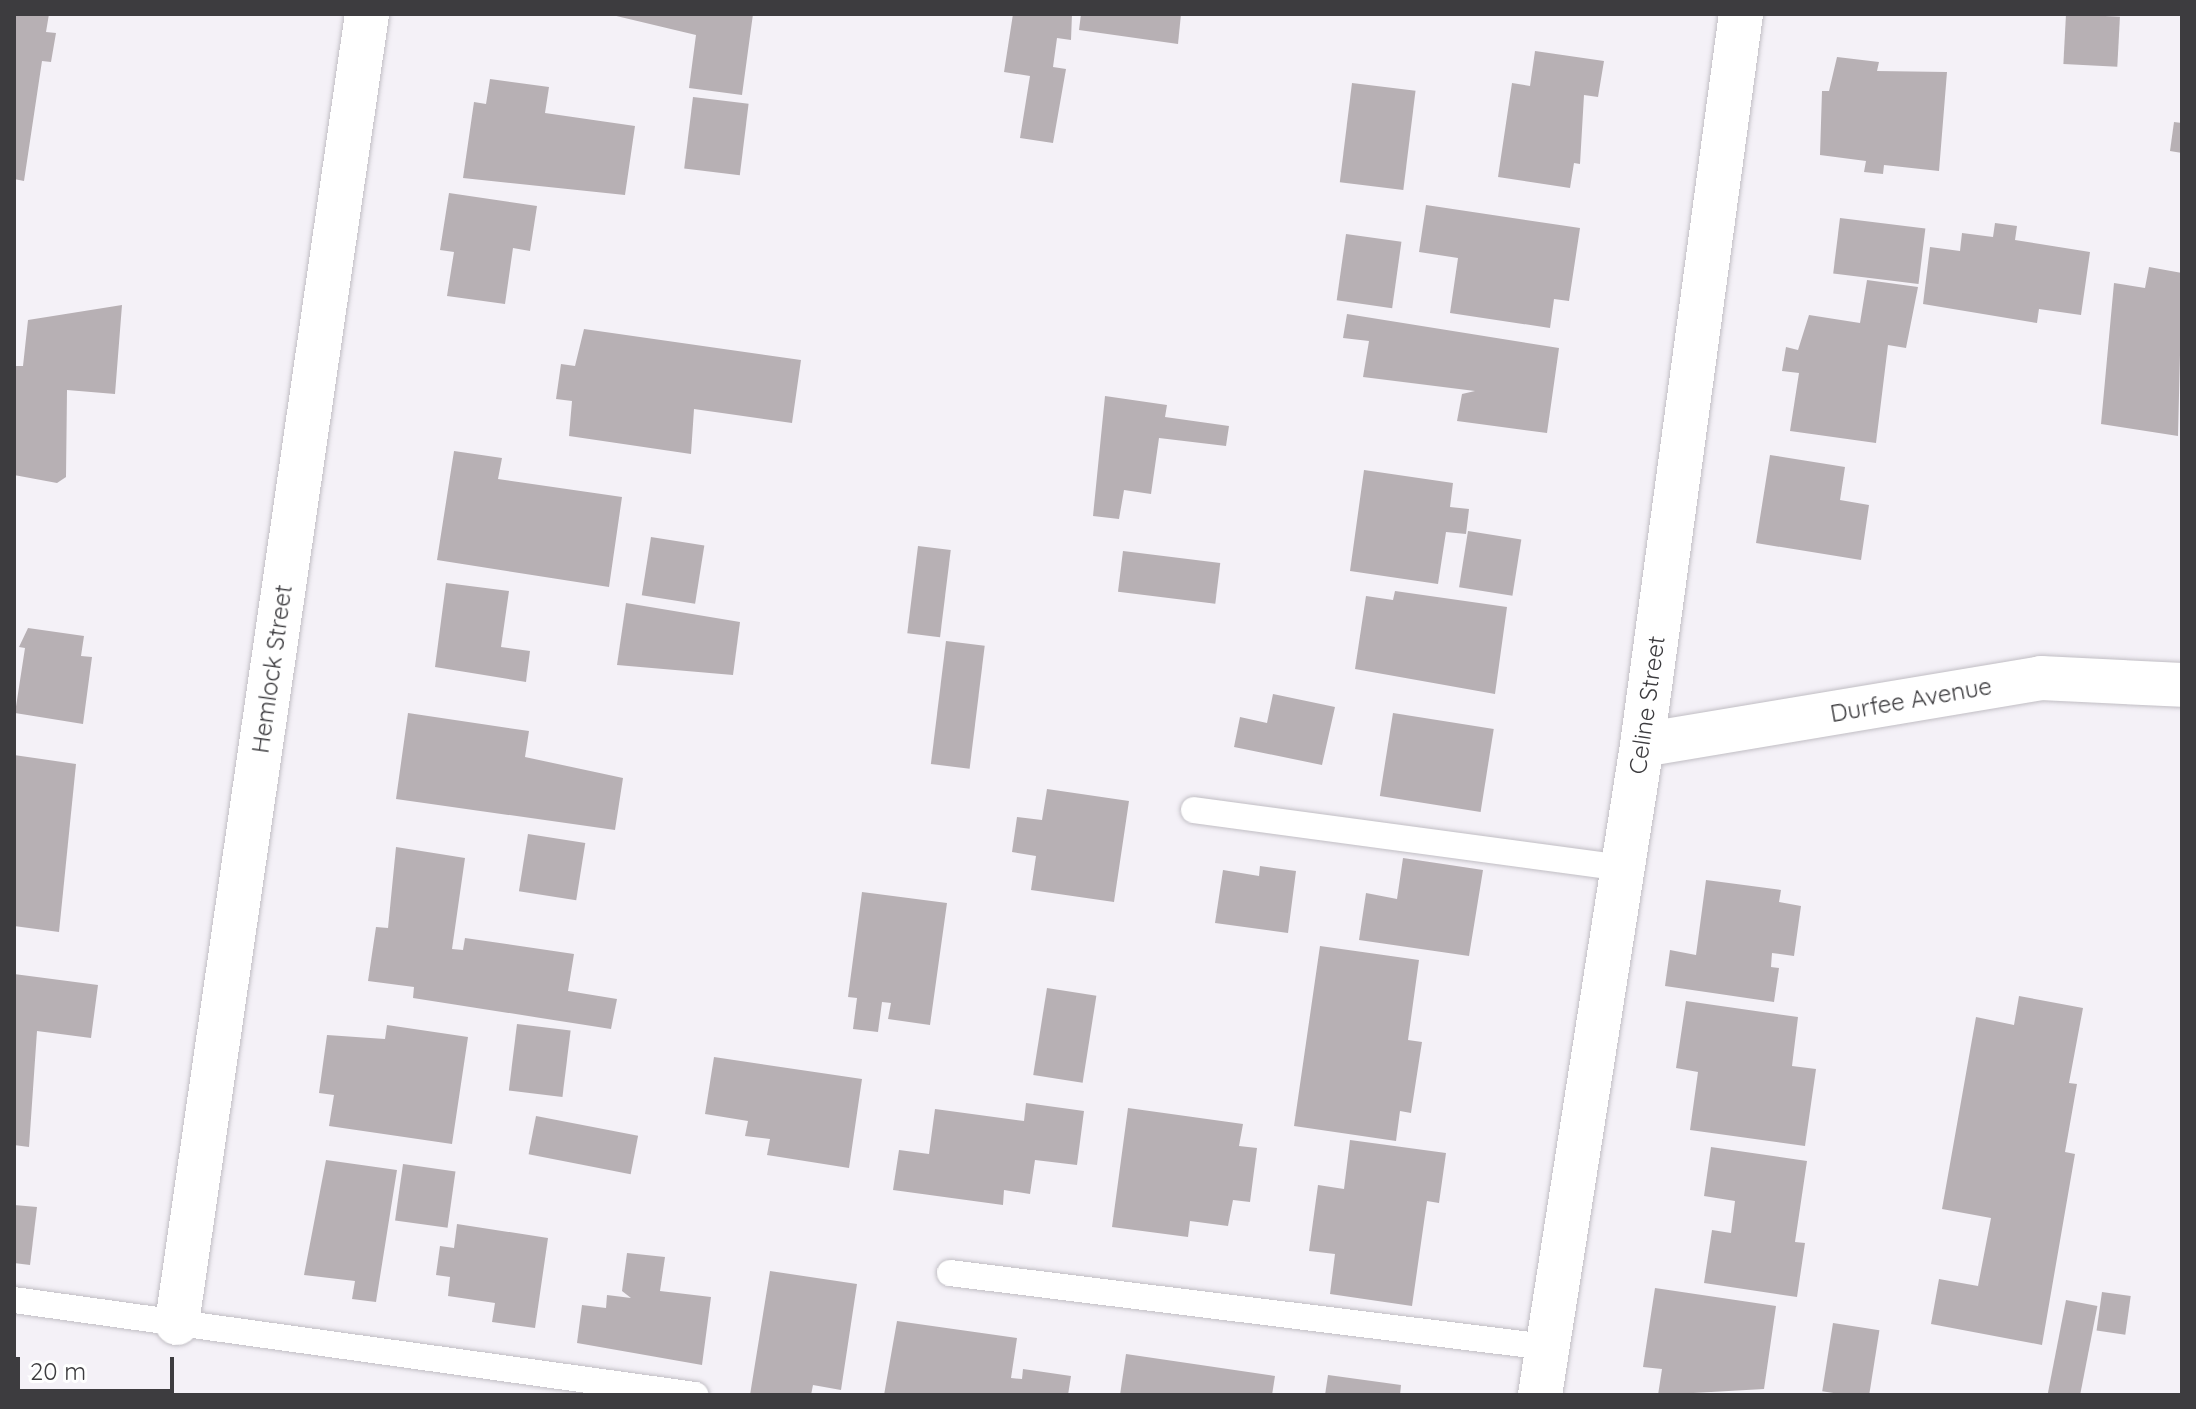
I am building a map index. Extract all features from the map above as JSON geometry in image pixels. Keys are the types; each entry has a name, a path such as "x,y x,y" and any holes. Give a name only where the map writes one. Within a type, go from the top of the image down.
{"street":[{"name":"Hemlock Street","path":"177,1323 367,14"},
{"name":"Celine Street","path":"1540,1395 1642,745 1741,14"},
{"name":"Durfee Avenue","path":"1642,745 2041,678 2182,685"}],"lane":[{"path":"1194,810 1622,868"},
{"path":"950,1273 1547,1347"},
{"path":"14,1300 695,1395"}],"building":[{"path":"14,14 49,14 46,32 56,33 51,62 42,61 24,181 14,179"},
{"path":"608,14 753,14 742,95 689,88 696,35"},
{"path":"1013,14 1072,14 1071,40 1057,38 1053,67 1066,69 1053,143 1020,138 1030,76 1004,72"},
{"path":"1081,14 1181,14 1178,44 1079,30"},
{"path":"2066,14 2120,17 2117,67 2063,64"},
{"path":"1535,51 1604,61 1598,97 1584,95 1580,164 1574,163 1570,188 1498,177 1512,83 1530,86"},
{"path":"1837,57 1879,62 1877,71 1947,72 1939,171 1884,165 1883,174 1864,172 1866,161 1820,155 1822,91 1829,91"},
{"path":"490,79 549,87 545,113 635,126 625,195 463,178 474,102 486,104"},
{"path":"1352,83 1416,91 1403,190 1340,182"},
{"path":"693,97 749,104 740,175 684,168"},
{"path":"2174,122 2182,123 2182,153 2170,151"},
{"path":"449,193 537,206 530,251 513,248 505,304 447,296 454,252 440,250"},
{"path":"1426,205 1580,228 1569,301 1554,299 1550,328 1450,313 1458,258 1419,252"},
{"path":"1840,218 1925,228 1919,284 1833,274"},
{"path":"1995,223 2017,226 2015,240 2090,252 2081,315 2039,309 2037,323 1923,304 1930,247 1960,251 1962,233 1993,237"},
{"path":"1346,234 1401,242 1392,308 1337,300"},
{"path":"2149,267 2182,273 2178,436 2101,424 2114,283 2145,288"},
{"path":"1867,280 1918,287 1906,348 1888,345 1876,443 1790,431 1799,373 1782,371 1786,347 1798,350 1809,315 1860,323"},
{"path":"122,305 115,394 67,390 66,477 57,483 14,475 14,366 23,366 28,320"},
{"path":"1347,314 1559,348 1547,433 1457,421 1462,394 1475,391 1363,377 1369,341 1343,338"},
{"path":"584,329 801,360 792,423 694,409 691,454 569,436 572,401 556,399 561,364 575,366"},
{"path":"1105,396 1167,405 1165,417 1229,426 1226,446 1159,438 1151,494 1124,490 1119,519 1093,516"},
{"path":"454,451 502,458 498,479 622,497 609,587 437,560"},
{"path":"1770,455 1845,467 1840,500 1869,505 1861,560 1756,543"},
{"path":"1364,470 1453,483 1450,507 1469,509 1466,534 1446,532 1438,584 1350,571"},
{"path":"1468,531 1521,539 1512,596 1459,587"},
{"path":"651,537 704,545 695,604 642,595"},
{"path":"918,546 951,550 940,637 907,633"},
{"path":"1123,551 1220,563 1215,604 1118,592"},
{"path":"446,583 509,591 501,647 530,651 526,682 435,667"},
{"path":"1395,591 1507,607 1495,694 1355,669 1366,596 1393,600"},
{"path":"626,603 740,622 733,675 617,665"},
{"path":"28,628 84,636 81,656 92,657 83,724 15,713 25,648 19,647"},
{"path":"946,641 985,646 970,769 931,764"},
{"path":"1273,694 1335,707 1322,765 1234,747 1240,717 1267,723"},
{"path":"408,713 529,731 525,757 623,778 615,830 396,799"},
{"path":"1393,713 1494,729 1481,812 1380,796"},
{"path":"14,755 76,764 59,932 14,926"},
{"path":"1047,789 1129,801 1114,902 1031,890 1036,856 1012,852 1017,817 1042,820"},
{"path":"528,834 585,843 576,900 519,891"},
{"path":"396,847 465,858 452,949 463,950 465,938 574,954 568,991 617,999 611,1029 413,998 414,987 368,981 376,927 388,928"},
{"path":"1403,858 1483,870 1469,956 1359,940 1366,893 1397,899"},
{"path":"1260,866 1296,871 1288,933 1215,923 1223,870 1259,876"},
{"path":"1706,880 1781,890 1779,902 1801,906 1794,956 1772,953 1771,967 1779,968 1774,1002 1665,986 1670,950 1696,955"},
{"path":"862,892 947,903 930,1025 888,1019 891,1003 882,1002 878,1032 853,1029 857,998 848,997"},
{"path":"1320,946 1419,960 1408,1040 1422,1042 1411,1113 1400,1111 1396,1141 1294,1126"},
{"path":"14,974 98,985 91,1038 37,1031 29,1147 14,1145"},
{"path":"1047,988 1096,996 1083,1083 1033,1075"},
{"path":"2019,996 2083,1008 2069,1083 2077,1084 2065,1152 2075,1154 2042,1345 1931,1324 1939,1279 1978,1286 1991,1218 1942,1209 1976,1017 2014,1025"},
{"path":"1686,1001 1798,1017 1792,1066 1816,1069 1805,1146 1690,1130 1698,1072 1676,1068"},
{"path":"517,1024 571,1031 562,1097 509,1091"},
{"path":"387,1025 468,1037 452,1144 329,1126 334,1095 319,1093 327,1035 385,1039"},
{"path":"714,1057 862,1079 849,1168 767,1155 770,1139 745,1136 748,1121 705,1114"},
{"path":"1026,1103 1084,1111 1077,1165 1035,1160 1030,1194 1004,1190 1003,1205 893,1190 899,1150 929,1154 935,1109 1024,1121"},
{"path":"1128,1108 1243,1124 1239,1146 1257,1148 1250,1202 1233,1200 1228,1226 1190,1221 1188,1237 1112,1227"},
{"path":"536,1116 638,1136 631,1174 529,1154"},
{"path":"1350,1140 1446,1153 1439,1203 1427,1201 1412,1306 1330,1294 1335,1254 1309,1251 1318,1185 1344,1189"},
{"path":"1711,1147 1807,1161 1795,1242 1805,1243 1797,1297 1704,1283 1712,1230 1731,1233 1735,1201 1704,1196"},
{"path":"326,1160 397,1170 376,1302 352,1299 355,1281 304,1275"},
{"path":"403,1164 455,1171 448,1228 395,1220"},
{"path":"14,1205 37,1207 30,1265 14,1263"},
{"path":"457,1224 548,1238 535,1328 492,1322 495,1303 448,1296 450,1277 436,1275 440,1246 454,1248"},
{"path":"627,1253 665,1257 660,1291 711,1297 702,1365 577,1343 582,1305 606,1308 607,1295 631,1298 622,1291"},
{"path":"770,1271 857,1284 841,1390 813,1385 811,1395 750,1395"},
{"path":"1655,1288 1776,1306 1764,1389 1658,1395 1662,1369 1643,1367"},
{"path":"2102,1292 2131,1296 2125,1335 2097,1331"},
{"path":"2066,1300 2097,1306 2080,1395 2048,1394"},
{"path":"897,1321 1017,1338 1011,1378 1022,1379 1023,1369 1071,1376 1068,1395 884,1395"},
{"path":"1833,1323 1879,1330 1869,1395 1822,1391"},
{"path":"1126,1354 1275,1376 1272,1395 1120,1395"},
{"path":"1328,1375 1401,1385 1400,1395 1325,1395"}]}
